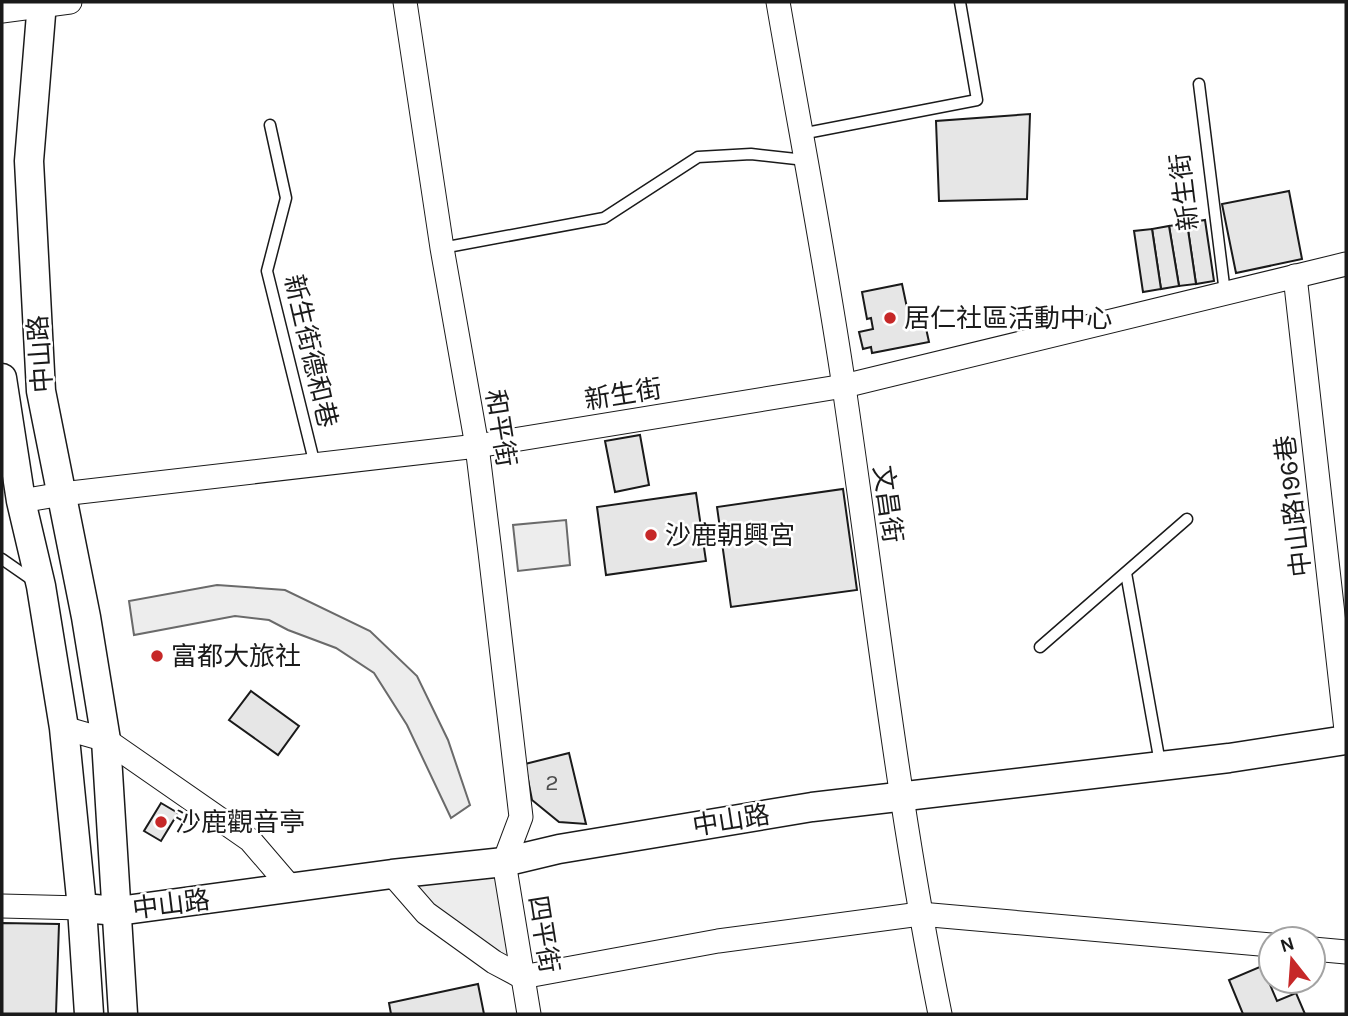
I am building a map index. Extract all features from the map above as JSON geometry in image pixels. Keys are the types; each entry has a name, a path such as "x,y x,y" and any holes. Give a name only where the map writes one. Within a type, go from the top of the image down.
{"street":[{"path":"2,11 70,2"},
{"name":"和平街","path":"405,2 442,247 477,446 521,817 505,862"},
{"name":"文昌街","path":"778,2 844,386 900,797 940,1014"},
{"name":"中山路","path":"42,4 29,161 41,391 106,740 118,911"},
{"name":"新生街","path":"21,501 477,446 844,386 1346,264"},
{"name":"中山路196巷","path":"1295,276 1346,730"},
{"name":"中山路","path":"2,378 21,501 41,586 64,728 82,908 118,911 392,874 505,862 559,849 812,807 1161,766 1346,740"},
{"path":"64,728 106,740 250,841 292,889"},
{"name":"四平街","path":"505,862 529,1014"},
{"path":"392,874 426,914 494,962 522,976 718,941 920,914 1257,944"},
{"path":"2,906 82,908 89,1014"},
{"path":"118,911 123,1014"},
{"path":"1327,950 1346,952"}],"lane":[{"path":"801,134 977,100 960,2"},
{"name":"新生街","path":"1199,84 1225,293"},
{"name":"新生街德和巷","path":"270,125 286,198 267,271 315,465"},
{"path":"442,247 604,218 698,157 751,154 805,160"},
{"path":"1040,647 1187,519"},
{"path":"2,559 41,586"},
{"path":"1126,573 1161,766"}],"shaded area":[{"path":"566,520 570,565 518,571 513,525"},
{"path":"217,585 285,590 370,631 417,676 448,740 470,805 451,818 407,725 374,673 336,648 269,620 235,616 134,635 129,601"},
{"path":"499,868 512,971 402,886"}],"building":[{"path":"1030,114 1027,199 939,201 936,121"},
{"path":"1289,191 1302,259 1236,273 1222,204"},
{"path":"1205,220 1214,281 1196,284 1187,223"},
{"path":"1187,223 1196,284 1179,286 1169,226"},
{"path":"1169,226 1179,286 1161,289 1152,229"},
{"path":"1152,229 1161,289 1143,292 1134,231"},
{"name":"居仁社區活動中心","path":"902,284 910,322 924,319 929,342 872,353 871,347 863,349 859,332 873,329 871,318 867,319 862,292"},
{"path":"640,435 649,485 615,492 605,441"},
{"path":"843,489 857,590 731,607 717,507"},
{"name":"沙鹿朝興宮","path":"696,493 706,561 606,575 597,507"},
{"path":"251,691 299,726 278,755 229,720"},
{"path":"569,753 586,824 559,822 532,800 525,764"},
{"name":"沙鹿觀音亭","path":"161,803 178,813 161,841 144,831"},
{"path":"2,923 59,924 56,1014 2,1014"},
{"path":"1257,968 1257,995 1274,995 1277,1001 1297,995 1305,1014 1243,1014 1229,980"},
{"path":"478,984 484,1014 391,1014 389,1003"}],"place":[{"name":"居仁社區活動中心","path":"890,318"},
{"name":"沙鹿朝興宮","path":"651,535"},
{"name":"富都大旅社","path":"157,656"},
{"name":"沙鹿觀音亭","path":"161,822"}]}
